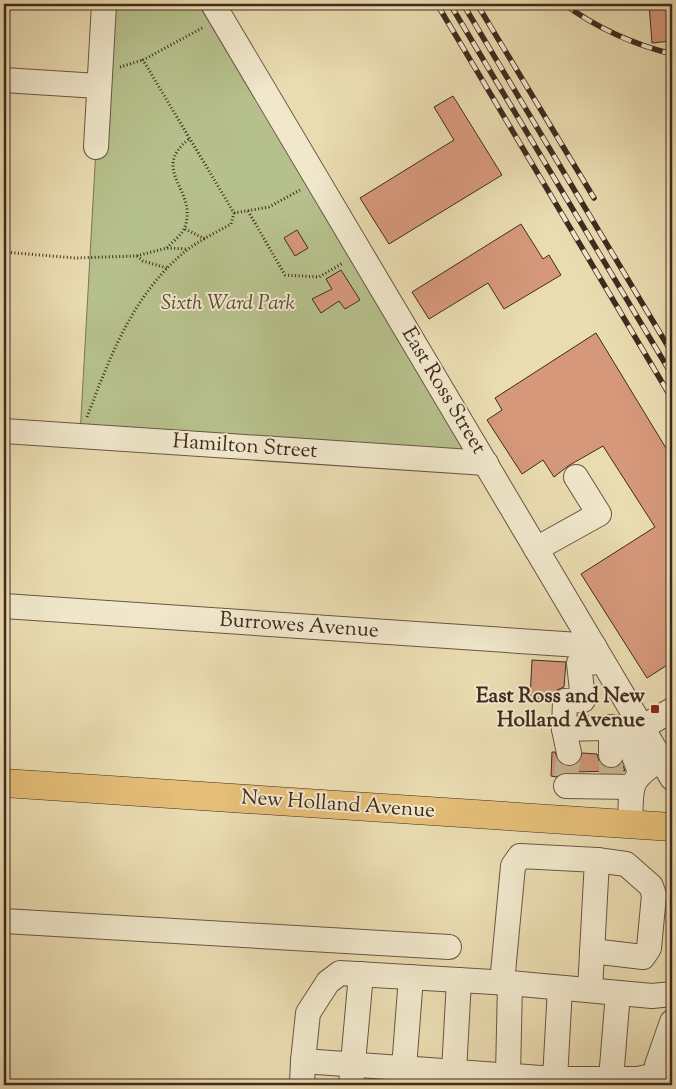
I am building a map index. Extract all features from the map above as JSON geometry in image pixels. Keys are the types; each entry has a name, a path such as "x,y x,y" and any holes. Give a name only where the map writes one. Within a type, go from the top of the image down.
{"main road":[{"name":"New Holland Avenue","path":"4,783 564,791 630,824 672,827"}],"street":[{"path":"96,148 104,4"},
{"name":"East Ross Street","path":"217,10 599,654 626,727 669,770"},
{"path":"4,80 98,86"},
{"name":"Hamilton Street","path":"4,431 486,463"},
{"path":"536,548 599,514 576,477"},
{"name":"Burrowes Avenue","path":"4,606 599,654"},
{"path":"563,752 557,738 564,729 566,701 583,700 579,663 599,654"},
{"path":"564,729 626,727 672,710"},
{"path":"611,755 626,727"},
{"path":"626,727 624,781 630,824"},
{"path":"564,791 624,781 669,770"},
{"path":"508,1075 506,983 513,866 520,856 597,860 626,864 651,886 654,895 649,948 643,957 592,952"},
{"path":"590,990 597,860"},
{"path":"4,921 448,947"},
{"path":"302,1085 308,1013 328,982 340,973 506,983 652,996 672,994"},
{"path":"352,1075 361,974"},
{"path":"404,1068 411,977"},
{"path":"454,1072 460,980"},
{"path":"555,1079 560,988"},
{"path":"611,1079 618,993"},
{"path":"303,1061 352,1075 404,1068 555,1079 656,1080 667,1052 672,1022"}],"path":[{"path":"80,436 116,341 138,306 167,268 188,249 231,224 234,213 143,60 217,10"},
{"path":"167,248 185,229 187,205 172,172 172,161 179,147 189,139"},
{"path":"234,213 269,207 317,179"},
{"path":"248,211 285,274 319,277 361,252"},
{"path":"185,229 205,239"},
{"path":"4,252 75,258 136,256 167,248 188,249"},
{"path":"136,256 143,261 167,268"}],"green space":[{"name":"Sixth Ward Park","path":"104,4 213,4 486,463 80,436"}],"building":[{"path":"649,4 672,4 672,41 652,43"},
{"path":"453,96 502,175 389,244 360,198 454,140 434,107"},
{"path":"521,224 543,259 549,255 561,275 504,309 488,283 429,319 412,292"},
{"path":"297,230 308,248 295,256 284,238"},
{"path":"341,270 360,300 345,309 339,301 321,313 312,299 332,289 326,279"},
{"path":"596,333 672,458 672,662 647,678 581,574 655,527 603,446 568,466 554,477 543,460 522,474 487,420 502,410 495,398"},
{"path":"532,660 566,662 564,687 557,690 552,699 530,698"},
{"path":"552,752 555,752 559,762 565,766 578,764 582,753 597,754 599,761 604,767 611,769 622,763 625,771 566,772 556,777 551,776"}],"tunnel":[{"path":"566,777 569,753"},
{"path":"611,755 611,780"}],"railway":[{"path":"437,4 672,399"},
{"path":"450,4 672,375"},
{"path":"463,4 672,353"},
{"path":"477,4 594,198"},
{"path":"564,4 589,21 615,34 672,54"}],"place":[{"name":"East Ross and New Holland Avenue","path":"655,709"}]}
